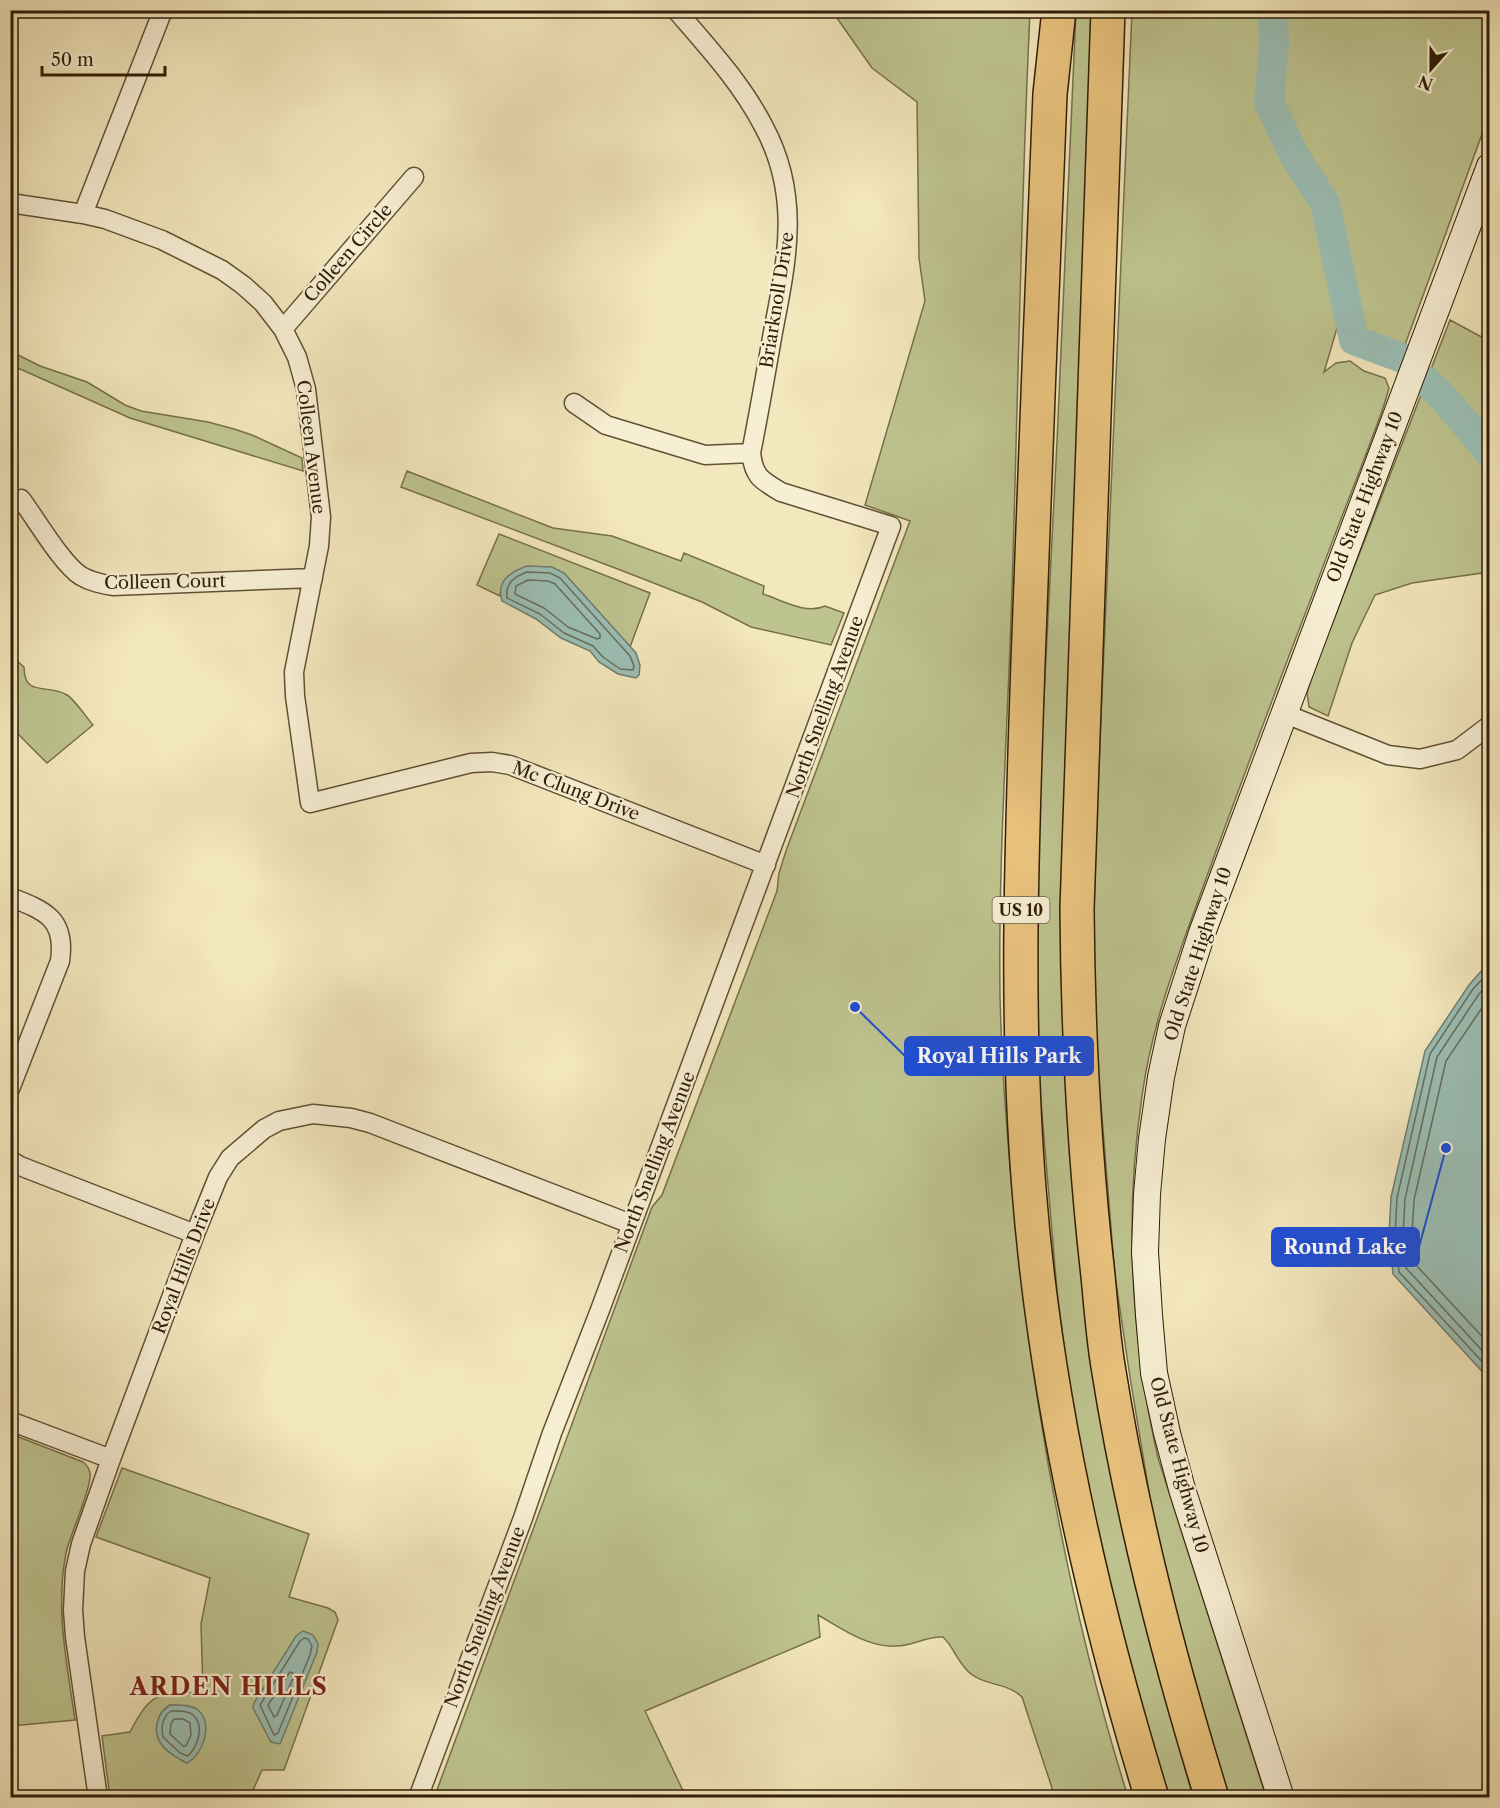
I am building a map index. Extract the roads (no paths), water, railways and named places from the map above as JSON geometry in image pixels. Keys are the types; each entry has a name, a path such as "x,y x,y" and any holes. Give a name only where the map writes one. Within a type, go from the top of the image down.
{"highway":[{"name":"US 10","path":"1059,10 1050,94 1025,745 1019,963 1023,1080 1029,1188 1040,1293 1073,1495 1096,1601 1124,1706 1152,1797"},
{"path":"1108,10 1077,909 1078,1025 1084,1137 1108,1365 1129,1477 1171,1655 1212,1797"}],"street":[{"path":"83,214 164,10"},
{"name":"Briarknoll Drive","path":"676,10 727,70 753,107 766,129 786,193 789,223 786,262 751,453"},
{"name":"Old State Highway 10","path":"1281,1797 1182,1489 1154,1373 1145,1252 1152,1139 1161,1077 1172,1026 1202,933 1283,713 1484,197 1490,166"},
{"name":"Colleen Circle","path":"283,329 414,177"},
{"name":"Colleen Avenue","path":"10,203 83,214 135,229 222,270 263,303 283,329 297,357 306,389 321,517 319,546 294,672 295,696 310,803"},
{"path":"574,404 606,425 705,455 751,453"},
{"name":"North Snelling Avenue","path":"418,1797 524,1518 552,1433 766,866 891,526 780,492 764,482 753,469 751,453"},
{"name":"Colleen Court","path":"21,499 70,566 82,577 99,584 113,586 313,578"},
{"path":"1283,713 1389,755 1420,759 1456,750 1490,725"},
{"name":"Mc Clung Drive","path":"310,803 471,763 492,762 510,765 766,866"},
{"path":"10,897 46,913 55,922 62,947 60,961 10,1089"},
{"name":"Royal Hills Drive","path":"98,1797 78,1666 73,1610 75,1571 81,1544 111,1459 195,1234 218,1177 230,1158 264,1129 279,1121 313,1114 351,1118 370,1123 631,1224"},
{"path":"10,1160 20,1166 195,1234"},
{"path":"10,1420 111,1459"}],"water":[{"path":"527,566 552,567 564,573 636,653 640,665 639,675 636,678 618,674 599,662 590,651 561,638 536,619 502,601 501,588 506,578"},
{"path":"1489,962 1489,1379 1393,1274 1389,1236 1391,1197 1425,1051 1469,985"},
{"path":"303,1631 313,1635 318,1644 317,1652 280,1744 271,1742 253,1708 254,1703 296,1636"},
{"path":"170,1705 195,1708 203,1716 206,1730 202,1746 193,1759 187,1763 164,1748 156,1731 159,1718"}],"waterway":[{"path":"1273,10 1274,44 1269,102 1295,157 1325,203 1354,340 1402,358"},
{"path":"1426,381 1442,396 1490,453"}],"place":[{"name":"Royal Hills Park","path":"855,1007"},
{"name":"Round Lake","path":"1446,1148"}],"district":[{"name":"ARDEN HILLS","path":"229,1686"}]}
